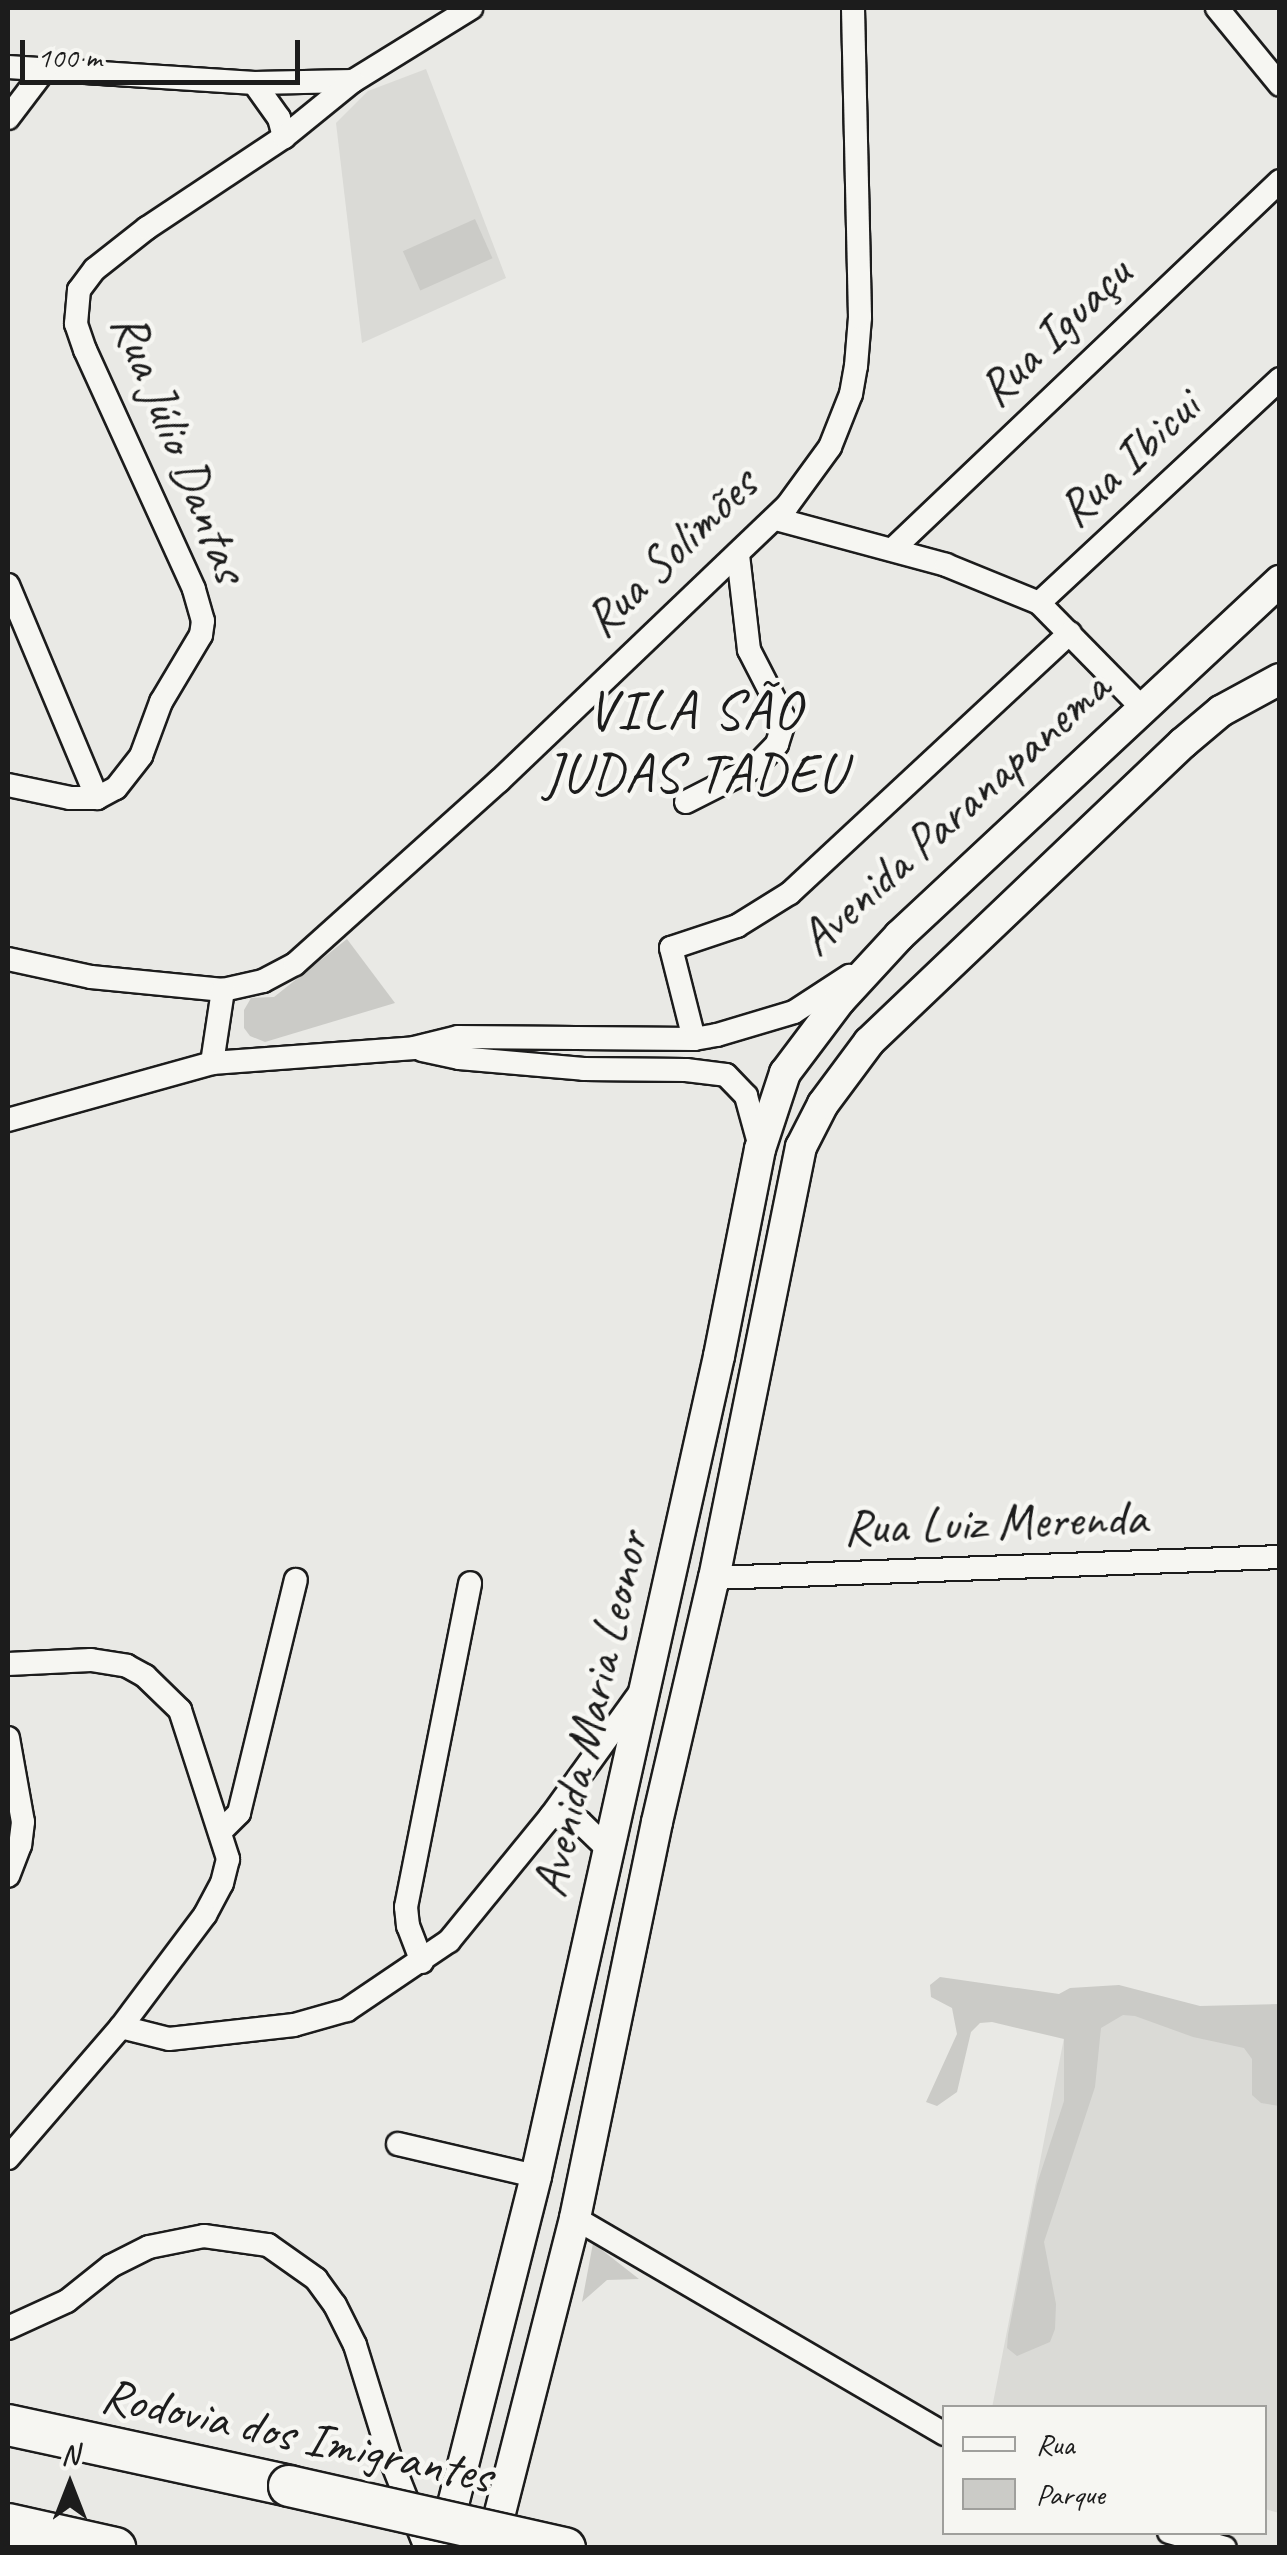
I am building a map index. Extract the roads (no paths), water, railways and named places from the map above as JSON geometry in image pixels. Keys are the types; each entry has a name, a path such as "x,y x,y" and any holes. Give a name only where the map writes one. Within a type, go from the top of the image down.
{"highway":[{"name":"Rodovia dos Imigrantes","path":"8,2424 565,2548"},
{"path":"8,2524 115,2548"}],"street":[{"name":"Rua Júlio Dantas","path":"97,798 116,788 142,756 160,702 201,635 203,621 194,590 76,324 75,303 85,280 134,237 284,138 353,81 470,8"},
{"name":"Rua Solimões","path":"223,990 263,981 318,946 776,518 830,447 851,394 860,317 853,8"},
{"path":"1217,8 1280,86"},
{"path":"8,67 254,83 353,81"},
{"path":"8,118 46,68"},
{"path":"254,83 278,118 284,138"},
{"name":"Rua Iguaçu","path":"892,549 1280,181"},
{"name":"Rua Ibicui","path":"1039,603 1280,378"},
{"path":"776,518 994,581 1039,603 1143,709"},
{"path":"686,802 755,767 777,744 786,720 749,650 738,554"},
{"name":"Avenida Paranapanema","path":"8,1120 212,1063 414,1048 458,1037 694,1039 755,1026 794,1012 834,987 898,936 1280,581"},
{"path":"8,585 97,798 70,798 8,785"},
{"path":"694,1039 670,948 737,926 790,893 1070,633"},
{"name":"Avenida Paranapanema","path":"949,965 1183,743 1222,711 1280,679"},
{"name":"Avenida Maria Leonor","path":"442,2548 536,2176 719,1356 760,1149 780,1087 801,1049 898,936"},
{"path":"8,959 91,977 223,990 212,1063"},
{"name":"Avenida Maria Leonor","path":"493,2541 576,2218 657,1822 714,1578 792,1181 812,1123 869,1042 949,965"},
{"name":"Avenida Paranapanema","path":"414,1048 459,1058 584,1070 686,1070 726,1075 746,1096 760,1149"},
{"path":"719,1356 757,1360"},
{"name":"Rua Luiz Merenda","path":"714,1578 1280,1558"},
{"path":"220,1832 239,1814 296,1580"},
{"path":"422,1962 408,1926 406,1907 470,1583"},
{"path":"8,1664 91,1660 127,1666 145,1676 180,1710 228,1859 222,1883 205,1916 121,2027 8,2158"},
{"path":"121,2027 168,2039 294,2025 348,2010 422,1962 485,1902 643,1688"},
{"path":"8,1738 23,1822 20,1845 8,1876"},
{"path":"551,1816 580,1822 609,1850"},
{"path":"398,2144 536,2176"},
{"path":"576,2218 942,2433"},
{"path":"8,2328 68,2301 111,2266 149,2247 204,2236 268,2245 316,2280 335,2305 355,2345 389,2456 426,2548"},
{"path":"451,2516 450,2532 462,2544 493,2541"},
{"path":"1180,2535 1225,2548"}],"district":[{"name":"VILA SÃO JUDAS TADEU","path":"695,742"}]}
